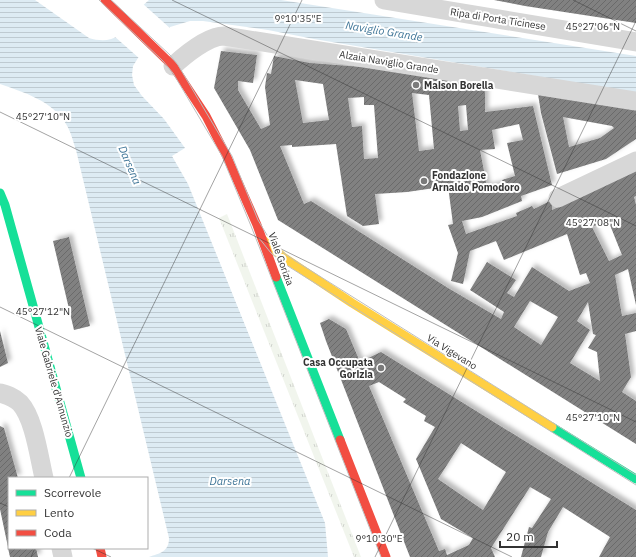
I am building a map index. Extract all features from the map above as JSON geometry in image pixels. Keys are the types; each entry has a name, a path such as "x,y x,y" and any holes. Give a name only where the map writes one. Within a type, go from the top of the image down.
{"street":[{"name":"Viale Gorizia","path":"105,0 167,59 206,116 227,157 262,238 276,279 386,557"},
{"name":"Ripa di Porta Ticinese","path":"384,0 636,42"},
{"name":"Alzaia Naviglio Grande","path":"167,59 189,53 212,39 224,36 636,101"},
{"path":"558,198 636,162"},
{"name":"Viale Gabriele d'Annunzio","path":"0,193 54,378 81,477"},
{"name":"Via Vigevano","path":"262,238 283,257 352,303 636,480"},
{"path":"0,393 9,395 19,402 25,410 32,427 44,477"}],"green space":[{"path":"227,214 361,557 354,557 219,218"}],"water":[{"name":"Darsena","path":"0,0 35,0 89,38 97,40 108,40 119,35 140,8 149,0 281,0 636,56 636,93 268,30 203,21 190,21 170,27 138,58 133,66 132,75 134,85 142,96 164,119 185,148 172,156 188,184 325,523 328,557 149,557 166,549 169,543 169,538 76,150 68,127 53,109 37,98 0,84"}],"pier":[{"path":"142,3 171,29 140,59 114,36"}],"building":[{"path":"494,0 636,0 636,23 525,6"},
{"path":"221,51 257,55 253,83 238,81 238,90 261,129 270,125 265,87 267,73 271,74 274,56 310,63 389,69 482,82 485,93 485,112 533,106 552,185 521,196 522,201 482,217 462,221 466,234 517,216 516,213 532,206 534,209 552,200 552,210 636,171 636,196 634,197 636,205 636,305 628,269 615,275 622,316 636,313 636,331 625,334 631,377 622,392 636,401 636,444 278,220 250,150 214,88","holes":["295,80 323,84 329,120 303,123","412,93 429,95 434,149 419,151","364,97 364,105 374,105 378,158 364,159 362,126 352,127 348,98","466,105 468,130 460,131 458,106","519,124 523,140 507,143 515,176 502,180 503,183 487,187 480,150 495,149 492,130","336,144 347,216 363,226 379,224 375,194 407,192 448,186 453,224 448,225 458,253 451,281 463,284 470,251 496,241 504,260 567,234 580,275 586,273 590,283 569,291 532,267 514,297 507,293 516,280 487,262 470,290 504,312 501,319 448,288 311,201 304,204 280,146 292,145 292,147","608,220 622,255 609,261 592,227","530,301 558,317 541,345 514,327","588,302 593,334 596,335 588,348 597,352 600,381 570,363 590,330 577,321"]},
{"path":"538,94 636,109 636,139 606,159 557,174 541,113","holes":["563,117 612,126 614,128 600,138 569,147"]},
{"path":"69,237 90,326 74,330 53,241"},
{"path":"329,319 346,329 360,362 381,352 636,510 636,557 599,557 610,537 563,507 548,532 541,557 521,557 529,527 532,528 551,499 530,487 491,548 495,557 410,557 320,323","holes":["379,382 406,399 403,402 426,416 424,421 435,427 416,459 441,519 473,538 469,545 447,555 445,549 439,551 369,386","461,443 506,472 483,510 438,479"]},
{"path":"0,331 8,363 0,367"},
{"path":"0,426 4,428 18,477 8,477 8,547 0,509"},
{"path":"8,549 36,549 38,557 10,557"}],"tram line":[{"path":"99,0 163,61 173,73 222,156 381,557"},
{"path":"111,0 170,55 178,65 232,156 258,220 278,249 636,475"},
{"path":"259,238 271,253 283,263 636,485"}],"traffic: fast":[{"path":"0,193 5,205 81,477"},
{"path":"276,277 340,440"},
{"path":"552,427 636,479"}],"traffic: slow":[{"path":"262,239 283,257 352,303 552,427"}],"traffic: jam":[{"path":"105,0 173,66 206,116 227,157 257,225 276,277"},
{"path":"340,440 386,557"},
{"path":"100,549 102,557"}],"place":[{"name":"Maison Borella","path":"416,85"},
{"name":"Fondazione Arnaldo Pomodoro","path":"424,181"},
{"name":"Casa Occupata Gorizia","path":"381,368"}],"water label":[{"name":"Naviglio Grande","path":"384,31"}]}
